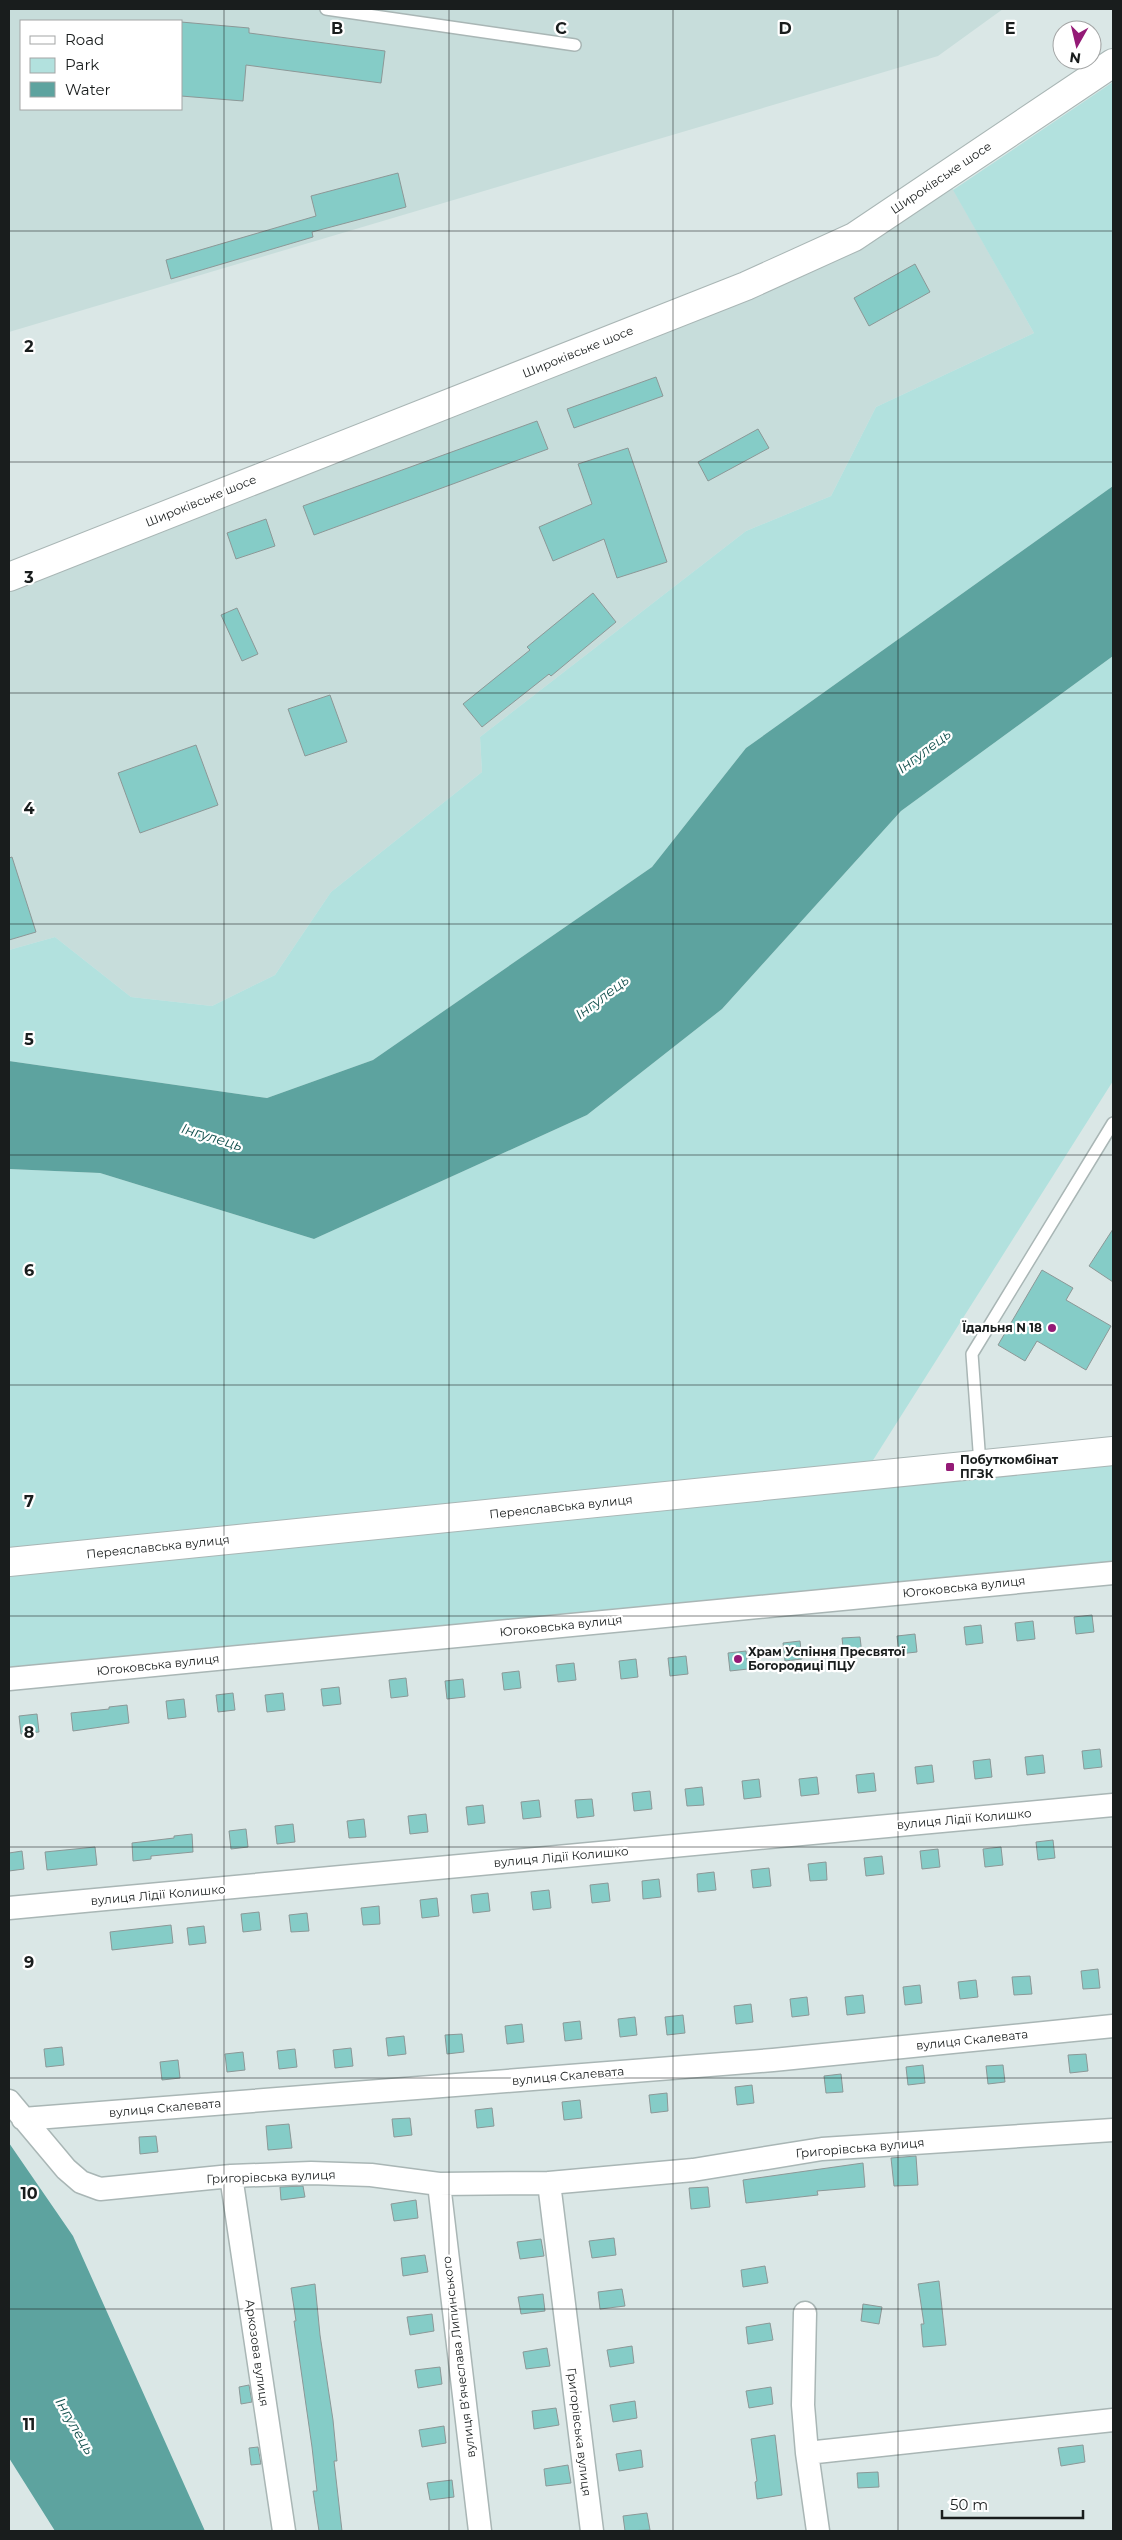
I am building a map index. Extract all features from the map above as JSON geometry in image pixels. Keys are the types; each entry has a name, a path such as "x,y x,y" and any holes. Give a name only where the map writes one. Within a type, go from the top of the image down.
{"main road":[{"name":"Широківське шосе","path":"9,577 746,286 854,237 1113,63"},
{"name":"Переяславська вулиця","path":"9,1562 1113,1451"}],"street":[{"name":"Югоковська вулиця","path":"9,1680 1113,1573"},
{"name":"вулиця Лідії Колишко","path":"9,1908 1113,1805"},
{"name":"вулиця Скалевата","path":"23,2119 773,2060 1113,2026"},
{"path":"9,2101 23,2119"},
{"name":"Григорівська вулиця","path":"23,2119 66,2169 81,2182 100,2189 231,2176 311,2173 371,2175 439,2184 549,2183 693,2170 822,2149 1113,2130"},
{"name":"Аркозова вулиця","path":"231,2176 284,2531"},
{"name":"Григорівська вулиця","path":"549,2183 592,2531"},
{"name":"вулиця В’ячеслава Липинського","path":"439,2184 480,2531"},
{"path":"805,2313 803,2405 807,2454 818,2531"},
{"path":"807,2454 1113,2420"}],"lane":[{"path":"326,9 575,45"},
{"path":"980,1464 972,1354 1113,1123"}],"shaded area":[{"path":"9,9 1003,9 938,56 9,332"},
{"path":"945,175 1034,333 876,407 831,496 746,531 480,737 482,772 331,892 275,975 212,1006 131,997 55,937 9,950 9,576 854,237"}],"green space":[{"path":"1113,82 1113,486 746,748 652,867 373,1060 267,1098 9,1061 9,950 55,937 131,997 212,1006 275,975 331,892 482,772 480,737 746,531 831,496 876,407 1034,333 953,190"},
{"path":"1113,656 1113,1081 863,1476 1113,1451 1113,1573 9,1678 9,1169 100,1173 314,1239 587,1115 722,1009 901,811"}],"water":[{"name":"Інгулець","path":"1113,486 1113,656 901,811 722,1009 587,1115 314,1239 100,1173 9,1169 9,1061 267,1098 373,1060 652,867 746,748"},
{"name":"Інгулець","path":"9,2143 73,2236 205,2531 55,2531 9,2458"}],"building":[{"path":"182,22 249,28 249,33 385,51 381,83 246,65 243,101 182,96"},
{"path":"398,173 406,207 312,232 313,237 171,279 166,260 316,216 311,196"},
{"path":"915,264 930,292 869,326 854,298"},
{"path":"656,377 663,396 574,428 567,409"},
{"path":"537,421 548,449 314,535 303,506"},
{"path":"758,429 769,448 708,481 698,462"},
{"path":"628,448 667,562 617,578 604,539 553,561 539,527 592,504 578,464"},
{"path":"266,519 275,546 236,559 227,533"},
{"path":"593,593 616,622 551,676 549,674 482,727 463,704 530,650 527,647"},
{"path":"237,608 258,654 242,661 221,615"},
{"path":"330,695 347,742 305,756 288,709"},
{"path":"196,745 218,805 140,833 118,773"},
{"path":"12,857 36,932 9,940 9,858"},
{"path":"1113,1229 1113,1282 1089,1266"},
{"path":"1042,1270 1073,1288 1066,1300 1111,1326 1086,1370 1037,1341 1025,1361 998,1345"},
{"path":"1092,1615 1094,1632 1076,1634 1074,1617"},
{"path":"1033,1621 1035,1639 1017,1641 1015,1623"},
{"path":"981,1625 983,1643 966,1645 964,1627"},
{"path":"915,1634 917,1652 899,1654 897,1636"},
{"path":"860,1637 862,1654 844,1656 842,1638"},
{"path":"800,1641 802,1659 785,1661 783,1643"},
{"path":"746,1651 748,1669 730,1671 728,1653"},
{"path":"686,1656 688,1674 670,1676 668,1658"},
{"path":"636,1659 638,1677 621,1679 619,1661"},
{"path":"574,1663 576,1680 558,1682 556,1665"},
{"path":"519,1671 521,1688 504,1690 502,1673"},
{"path":"406,1678 408,1696 391,1698 389,1680"},
{"path":"463,1679 465,1697 447,1699 445,1681"},
{"path":"339,1687 341,1704 323,1706 321,1689"},
{"path":"233,1693 235,1710 218,1712 216,1695"},
{"path":"283,1693 285,1710 267,1712 265,1695"},
{"path":"184,1699 186,1717 168,1719 166,1701"},
{"path":"127,1705 129,1723 73,1731 71,1713"},
{"path":"37,1714 39,1732 21,1734 19,1716"},
{"path":"1100,1749 1102,1767 1084,1769 1082,1751"},
{"path":"1043,1755 1045,1773 1027,1775 1025,1757"},
{"path":"990,1759 992,1777 975,1779 973,1761"},
{"path":"932,1765 934,1782 917,1784 915,1767"},
{"path":"874,1773 876,1791 858,1793 856,1775"},
{"path":"817,1777 819,1794 801,1796 799,1779"},
{"path":"759,1779 761,1797 744,1799 742,1781"},
{"path":"702,1787 704,1805 687,1806 685,1789"},
{"path":"650,1791 652,1809 634,1811 632,1793"},
{"path":"592,1799 594,1816 577,1818 575,1800"},
{"path":"539,1800 541,1817 523,1819 521,1802"},
{"path":"483,1805 485,1823 468,1825 466,1807"},
{"path":"426,1814 428,1832 410,1834 408,1816"},
{"path":"364,1819 366,1837 349,1838 347,1821"},
{"path":"293,1824 295,1842 277,1844 275,1826"},
{"path":"246,1829 248,1847 231,1849 229,1831"},
{"path":"192,1834 193,1852 151,1856 151,1859 133,1861 132,1843"},
{"path":"1053,1840 1055,1858 1038,1860 1036,1842"},
{"path":"95,1847 97,1865 47,1870 45,1852"},
{"path":"1001,1847 1003,1865 985,1867 983,1849"},
{"path":"938,1849 940,1867 922,1869 920,1851"},
{"path":"22,1851 24,1869 9,1871 9,1853"},
{"path":"882,1856 884,1874 866,1876 864,1858"},
{"path":"826,1862 827,1880 810,1881 808,1864"},
{"path":"769,1868 771,1886 753,1888 751,1870"},
{"path":"714,1872 716,1890 698,1892 697,1874"},
{"path":"659,1879 661,1897 643,1899 642,1881"},
{"path":"608,1883 610,1901 592,1903 590,1885"},
{"path":"549,1890 551,1908 533,1910 531,1892"},
{"path":"488,1893 490,1911 473,1913 471,1895"},
{"path":"437,1898 439,1916 422,1918 420,1900"},
{"path":"379,1906 380,1924 363,1925 361,1908"},
{"path":"259,1912 261,1930 243,1932 241,1914"},
{"path":"307,1913 309,1931 291,1932 289,1915"},
{"path":"171,1925 173,1943 112,1950 110,1932"},
{"path":"204,1926 206,1943 189,1945 187,1928"},
{"path":"1098,1969 1100,1988 1083,1989 1081,1971"},
{"path":"1030,1976 1032,1994 1014,1995 1012,1977"},
{"path":"976,1980 978,1997 960,1999 958,1982"},
{"path":"920,1985 922,2003 905,2005 903,1987"},
{"path":"863,1995 865,2013 847,2015 845,1997"},
{"path":"807,1997 809,2015 792,2017 790,1999"},
{"path":"751,2004 753,2022 736,2024 734,2006"},
{"path":"683,2015 685,2033 667,2035 665,2017"},
{"path":"635,2017 637,2035 620,2037 618,2019"},
{"path":"580,2021 582,2039 565,2041 563,2023"},
{"path":"522,2024 524,2042 507,2044 505,2026"},
{"path":"462,2034 464,2052 447,2054 445,2035"},
{"path":"404,2036 406,2054 388,2056 386,2038"},
{"path":"62,2047 64,2065 46,2067 44,2049"},
{"path":"351,2048 353,2066 335,2068 333,2050"},
{"path":"295,2049 297,2067 279,2069 277,2051"},
{"path":"243,2052 245,2070 227,2072 225,2054"},
{"path":"1086,2054 1088,2071 1070,2073 1068,2055"},
{"path":"178,2060 180,2078 162,2080 160,2062"},
{"path":"923,2065 925,2083 908,2085 906,2067"},
{"path":"1003,2065 1005,2082 988,2084 986,2066"},
{"path":"841,2074 843,2092 826,2093 824,2076"},
{"path":"752,2085 754,2103 737,2105 735,2087"},
{"path":"667,2093 668,2111 651,2113 649,2095"},
{"path":"580,2100 582,2118 564,2120 562,2102"},
{"path":"492,2108 494,2126 477,2128 475,2110"},
{"path":"410,2118 412,2135 394,2137 392,2119"},
{"path":"289,2124 292,2148 268,2150 266,2126"},
{"path":"156,2136 158,2152 140,2154 139,2137"},
{"path":"916,2156 918,2185 894,2186 891,2158"},
{"path":"863,2163 865,2187 817,2191 818,2195 746,2203 743,2180"},
{"path":"303,2186 305,2197 281,2200 280,2187"},
{"path":"708,2187 710,2207 691,2209 689,2188"},
{"path":"416,2200 418,2218 394,2221 391,2204"},
{"path":"614,2238 616,2255 592,2258 589,2241"},
{"path":"541,2239 544,2256 520,2259 517,2242"},
{"path":"425,2255 428,2272 403,2276 401,2258"},
{"path":"765,2266 768,2283 743,2287 741,2270"},
{"path":"939,2281 946,2345 923,2347 921,2324 924,2324 918,2284"},
{"path":"315,2284 320,2335 333,2420 337,2461 334,2461 342,2531 319,2531 313,2491 317,2491 312,2447 294,2321 296,2321 291,2288"},
{"path":"622,2289 625,2306 600,2309 598,2292"},
{"path":"543,2294 545,2311 521,2314 518,2297"},
{"path":"863,2304 882,2307 879,2324 861,2321"},
{"path":"432,2314 434,2331 410,2335 407,2317"},
{"path":"770,2323 773,2340 748,2344 746,2327"},
{"path":"632,2346 634,2363 610,2367 607,2350"},
{"path":"547,2348 550,2366 526,2369 523,2352"},
{"path":"440,2367 442,2384 418,2388 415,2370"},
{"path":"249,2385 252,2402 241,2404 239,2387"},
{"path":"771,2387 773,2404 749,2408 746,2391"},
{"path":"635,2401 637,2418 613,2422 610,2405"},
{"path":"556,2408 559,2425 534,2429 532,2411"},
{"path":"444,2426 446,2443 422,2447 419,2430"},
{"path":"775,2435 782,2495 757,2499 755,2482 757,2481 751,2439"},
{"path":"1083,2445 1085,2462 1061,2466 1058,2448"},
{"path":"258,2447 261,2464 251,2465 249,2448"},
{"path":"641,2450 643,2467 619,2471 616,2454"},
{"path":"568,2465 571,2483 546,2486 544,2469"},
{"path":"878,2472 879,2487 858,2488 857,2473"},
{"path":"452,2480 454,2497 430,2500 427,2483"},
{"path":"647,2513 650,2530 625,2531 623,2516"}],"place":[{"name":"Їдальня N 18","path":"1052,1328"},
{"name":"Побуткомбінат ПГЗК","path":"950,1467"},
{"name":"Храм Успіння Пресвятої Богородиці ПЦУ","path":"738,1659"}]}
